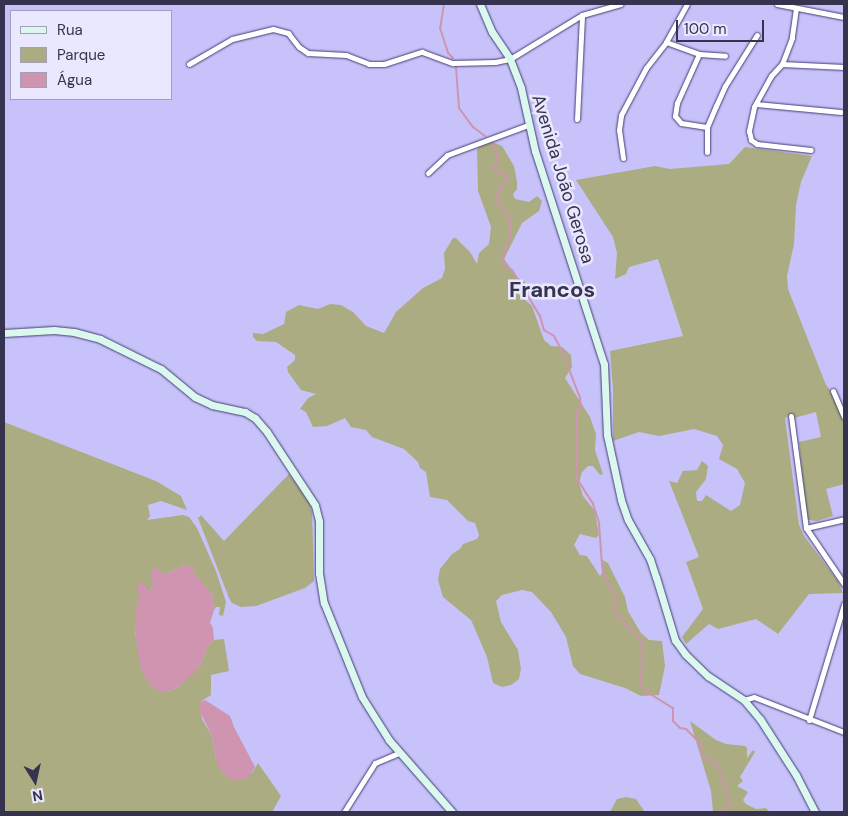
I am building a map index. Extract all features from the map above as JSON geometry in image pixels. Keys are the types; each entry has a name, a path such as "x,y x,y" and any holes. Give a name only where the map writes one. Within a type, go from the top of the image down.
{"main road":[{"name":"Avenida João Gerosa","path":"482,4 492,32 510,59 521,88 528,125 604,364 609,451 628,520 650,559 671,629 679,647 708,676 744,700 771,735 796,775 815,812"},
{"path":"4,333 54,330 74,332 100,339 161,369 195,397 212,404 245,412 255,418 267,432 315,505 319,521 319,573 324,603 362,697 380,728 399,753 452,812"}],"street":[{"path":"189,64 232,39 273,29 288,33 299,47 308,53 346,55 369,64 384,64 422,52 453,64 495,62 510,59 582,15 620,4"},
{"path":"623,158 619,130 621,115 646,68 666,42 687,4"},
{"path":"777,4 844,17"},
{"path":"796,8 792,38 782,64 771,76 756,104 749,126 751,140 757,144 811,150"},
{"path":"577,119 582,15"},
{"path":"707,152 707,128 725,86 756,35"},
{"path":"666,42 698,54 725,56"},
{"path":"698,54 677,103 675,116 681,123 707,128"},
{"path":"782,64 844,67"},
{"path":"756,104 841,112"},
{"path":"428,173 447,155 528,125"},
{"path":"833,391 844,418"},
{"path":"791,416 806,528 844,584"},
{"path":"806,528 844,519"},
{"path":"809,720 844,604"},
{"path":"744,700 754,697 809,720 844,732"},
{"path":"344,812 375,763 399,753"}],"green space":[{"path":"490,141 502,146 514,166 517,182 517,189 513,194 515,199 529,202 537,196 542,201 539,211 522,223 504,259 518,278 525,282 525,285 518,288 516,292 532,306 544,340 551,346 562,347 571,355 572,367 565,378 590,417 596,434 595,450 603,474 600,475 593,466 588,466 582,472 579,483 583,496 595,511 599,535 596,538 580,534 574,545 580,555 587,556 600,576 602,573 601,559 608,563 625,597 628,611 641,633 649,640 662,641 665,666 659,695 641,696 625,688 580,674 573,666 566,637 551,612 532,592 522,590 502,595 496,601 501,622 518,650 521,669 519,679 511,685 502,687 493,683 487,657 471,620 443,597 438,580 440,569 452,554 460,549 463,544 477,539 479,535 475,523 468,521 447,500 430,497 426,472 420,468 418,462 404,449 372,437 366,430 351,427 345,418 327,426 313,427 306,412 300,409 308,398 316,394 301,390 288,372 287,367 295,360 295,355 276,342 257,341 253,337 253,333 263,334 284,324 286,312 299,305 318,309 330,304 341,305 353,312 366,326 384,333 396,312 423,288 442,278 445,269 444,253 453,238 456,238 470,252 477,264 479,253 489,244 491,227 478,191 477,150 480,145"},
{"path":"745,147 812,156 801,182 796,205 794,244 787,276 788,289 826,385 832,392 844,422 844,484 826,489 833,516 817,521 809,520 806,517 799,442 821,437 816,412 794,418 793,414 785,418 799,525 804,536 838,581 843,593 809,594 778,634 756,619 718,629 709,624 686,644 682,637 703,609 686,562 699,557 669,481 677,483 683,471 697,470 702,461 708,466 706,479 696,492 697,501 702,501 706,495 731,511 740,505 745,483 737,469 719,459 723,445 717,436 694,429 659,436 639,432 613,441 613,388 610,351 683,336 658,259 629,267 626,274 615,279 617,253 613,237 576,180 655,166 670,169 729,164"},
{"path":"4,422 156,481 181,496 187,510 161,501 148,505 150,516 147,520 183,515 189,517 197,528 216,571 226,602 223,616 219,615 220,607 216,607 214,610 212,594 185,565 163,575 160,573 153,582 151,589 140,596 135,632 142,672 168,692 178,687 200,666 208,646 214,640 224,639 229,671 211,675 211,695 200,702 202,719 212,736 216,760 252,773 258,763 281,796 272,812 4,812"},
{"path":"289,474 309,502 312,512 314,581 305,588 256,606 241,607 232,603 229,598 198,518 201,515 224,541"},
{"path":"690,721 716,740 726,744 745,746 747,748 747,758 753,750 755,752 740,777 743,781 737,786 748,792 743,800 746,804 756,809 766,808 770,812 713,812 711,791"},
{"path":"626,797 636,799 645,812 610,812 617,799"}],"water":[{"path":"185,565 193,567 194,573 212,594 214,610 210,623 213,628 214,640 208,646 200,666 191,676 178,687 168,692 161,692 152,688 142,672 135,630 137,601 140,596 137,590 138,585 143,581 148,591 151,589 153,568 156,567 163,575"},
{"path":"205,700 230,716 255,767 248,778 233,781 222,772 216,760 212,736 199,710 200,702"}],"waterway":[{"path":"444,4 440,28 448,53 453,58"},
{"path":"456,67 459,108 473,127 485,136"},
{"path":"491,142 497,153 495,170 505,175 507,181 499,189 496,199 511,224 509,241 505,247 503,258 505,266 512,270 540,316 544,330 554,336 562,351 580,398 581,407 577,412 577,479 593,504 599,523 602,566 606,580 616,597 614,608 624,623 639,637 642,645 641,685 647,692 673,708 673,721 680,728 686,729 702,745 700,750 709,761 717,763 730,803 728,808 721,812"}],"district":[{"name":"Francos","path":"552,290"}]}
